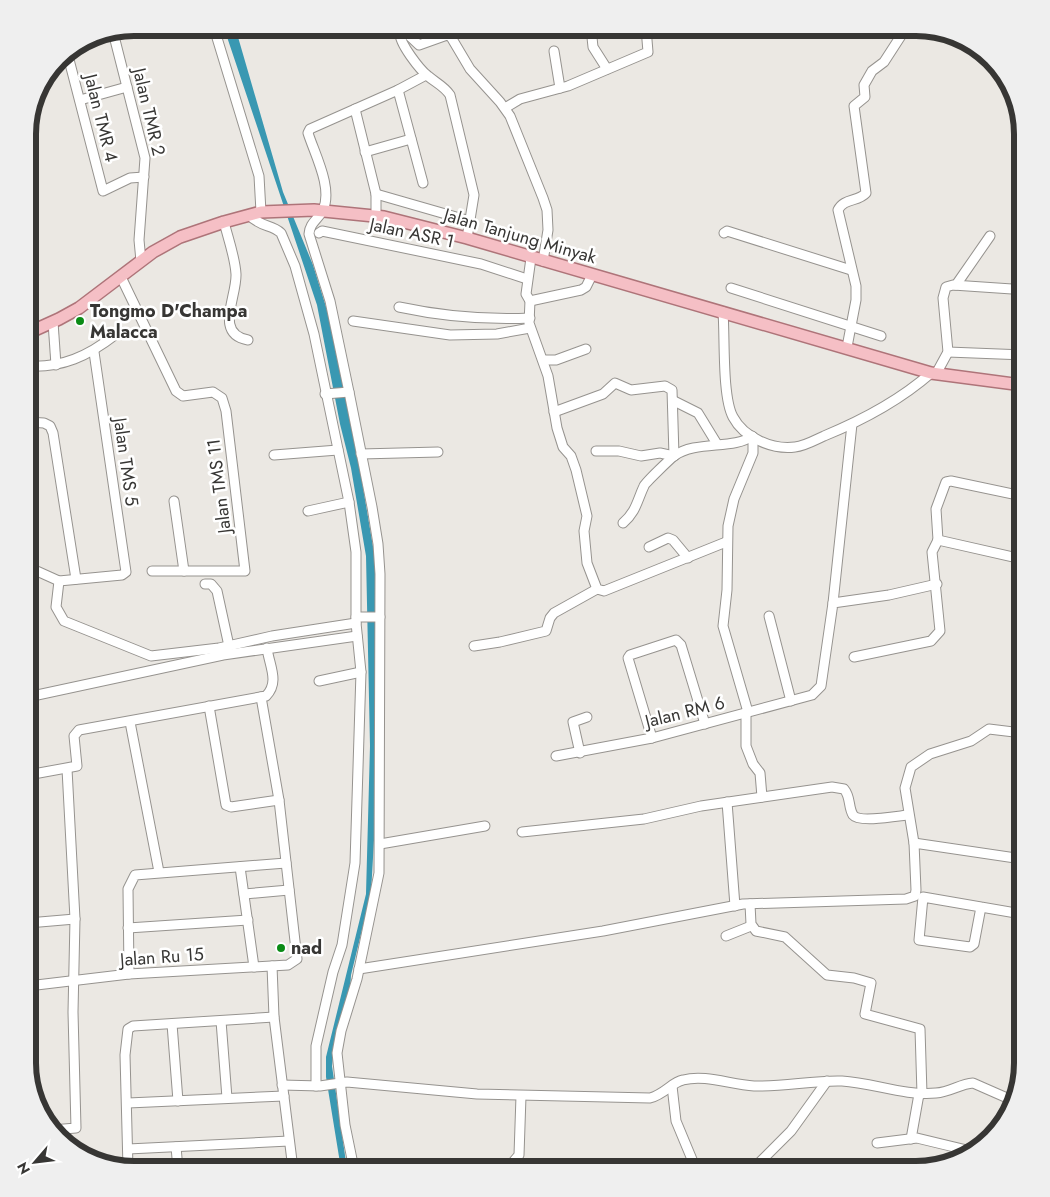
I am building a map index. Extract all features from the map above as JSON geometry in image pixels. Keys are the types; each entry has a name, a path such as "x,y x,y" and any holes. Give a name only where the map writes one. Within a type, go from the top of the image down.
{"main road":[{"name":"Jalan Tanjung Minyak","path":"36,329 79,308 141,261 180,237 224,222 266,211 322,211 376,216 467,238 537,260 847,347 934,374 1014,384"}],"street":[{"path":"216,36 259,176 266,211"},
{"path":"400,36 401,42 426,75 446,89 450,95 474,195 467,238"},
{"path":"411,36 419,45 444,36"},
{"path":"449,36 470,70 505,108 547,210 548,230 537,260 527,279 526,294 530,301 530,328 548,376 554,412 563,447 570,456 576,470 586,516 584,531 587,563 597,589"},
{"path":"592,36 593,46 604,61 607,70"},
{"path":"505,108 520,98 560,88 648,52 647,36"},
{"path":"847,347 856,300 838,210 843,203 863,197 866,193 854,106 865,97 864,85 872,71 884,62 901,36"},
{"name":"Jalan TMR 2","path":"115,38 145,158 139,240 141,261"},
{"path":"554,51 560,88"},
{"name":"Jalan TMR 4","path":"70,61 102,191 130,178 144,177"},
{"path":"352,1161 339,1084 338,1042 351,1004 377,891 380,844 378,544 330,301 309,234 310,226 322,211 326,195 308,133 310,128 355,110 426,75"},
{"path":"80,100 127,87"},
{"path":"398,90 423,183"},
{"path":"355,110 376,194 376,216"},
{"path":"365,152 411,139"},
{"path":"376,194 470,221"},
{"path":"249,215 257,223 281,233 295,266 314,334 349,502 356,552 357,619 361,672 355,863 342,945 333,972 316,1046 318,1086"},
{"path":"224,222 236,274 229,318 232,332 238,338 248,340"},
{"name":"Jalan ASR 1","path":"319,233 322,231 481,264 527,279"},
{"path":"724,233 727,231 851,270"},
{"path":"956,285 990,236"},
{"path":"530,301 581,290 586,287 592,275"},
{"name":"Jalan TMS 11","path":"121,277 179,395 213,392 222,398 226,411 245,571 184,571"},
{"path":"723,312 730,408 737,422 753,437 776,446 797,447 852,424 906,395 934,374 948,352 943,298 946,287 956,285 1014,287"},
{"path":"731,288 881,336"},
{"path":"399,307 499,319 530,318"},
{"path":"353,321 450,335 497,334 530,328"},
{"path":"53,322 56,365"},
{"path":"36,366 56,365 94,352 115,335"},
{"path":"543,360 556,360 586,349"},
{"name":"Jalan TMS 5","path":"76,579 122,574 127,568 94,352"},
{"path":"948,352 1014,355"},
{"path":"554,412 603,394 615,383 631,390 665,386 672,390 674,401 674,456"},
{"path":"326,393 347,392"},
{"path":"674,401 698,413 717,444"},
{"path":"36,422 50,426 53,433 76,579 59,580 36,570"},
{"path":"852,424 833,603 889,595 937,584"},
{"path":"623,522 633,515 644,486 674,456 688,449 740,441 753,437"},
{"path":"753,437 753,453 734,499 726,542 727,590 723,626 747,713 746,746 753,764 760,773 762,797"},
{"path":"274,455 338,450"},
{"path":"596,451 619,451 642,456 660,452 674,456"},
{"path":"361,454 438,452"},
{"path":"854,657 930,641 936,637 940,626 937,584 932,552 938,540 936,509 946,482 951,481 1014,494"},
{"path":"152,571 184,571 174,501"},
{"path":"308,511 349,502"},
{"path":"649,547 668,538 673,540 688,558"},
{"path":"938,540 1014,557"},
{"path":"474,646 546,631 550,618 554,613 597,589 604,591 726,542"},
{"path":"59,580 56,607 64,621 151,656 204,655 358,636"},
{"path":"205,584 211,584 217,591 228,646"},
{"name":"Jalan RM 6","path":"556,756 652,738 812,695 820,690 833,603"},
{"path":"36,695 204,655 228,646 378,616"},
{"path":"769,616 792,701"},
{"path":"652,738 628,661 630,655 676,640 681,645 705,724"},
{"path":"36,774 77,766 74,736 76,732 261,697 273,689 274,681 267,648"},
{"path":"319,681 361,672"},
{"path":"244,894 290,890 279,800 261,697"},
{"path":"209,706 226,806 279,800"},
{"path":"580,753 572,722 586,717"},
{"path":"130,722 159,872"},
{"path":"981,907 973,946 920,942 918,937 919,896 914,843 905,788 907,776 911,767 930,754 971,741 989,729 1014,732"},
{"path":"63,1129 76,1128 74,919 67,769"},
{"path":"522,832 644,819 727,802 832,787 844,789 849,794 852,814 856,818 866,819 908,815"},
{"path":"727,802 735,906"},
{"path":"380,844 485,826"},
{"path":"914,843 1014,858"},
{"path":"129,974 128,889 132,879 140,874 159,872 286,863"},
{"path":"240,867 254,967"},
{"name":"Jalan Ru 15","path":"36,985 129,974 288,965 297,959 290,890"},
{"path":"359,969 603,931 750,904 906,900 919,896 1014,913"},
{"path":"750,904 751,926"},
{"path":"36,922 74,919"},
{"path":"128,928 248,920"},
{"path":"726,936 751,926"},
{"path":"751,926 762,934 785,937 826,975 854,978 871,983 865,1014 920,1029 920,1094 911,1139"},
{"path":"272,966 274,1017 292,1161"},
{"path":"128,1161 128,1103 125,1055 128,1029 133,1026 274,1017"},
{"path":"221,1021 227,1098"},
{"path":"172,1024 178,1101"},
{"path":"282,1085 318,1086 339,1084 521,1096 587,1095 650,1098 660,1095 677,1082 690,1079 707,1079 757,1086 827,1081 844,1082 920,1094 947,1092 966,1083 973,1083 1007,1098"},
{"path":"762,1161 800,1121 827,1081"},
{"path":"672,1086 676,1121 692,1161"},
{"path":"128,1103 284,1096"},
{"path":"514,1161 519,1155 521,1096"},
{"path":"877,1143 911,1139 939,1142 963,1149"},
{"path":"128,1149 289,1141"},
{"path":"176,1147 177,1161"}],"water":[{"path":"227,36 238,37 283,192 313,265 327,310 358,458 376,564 375,706 379,752 371,893 351,975 350,991 335,1039 332,1066 346,1161 340,1161 326,1077 326,1057 366,894 370,746 366,556 351,468 340,424 317,305"}],"place":[{"name":"Tongmo D'Champa Malacca","path":"80,321"},
{"name":"nad","path":"281,948"}]}
